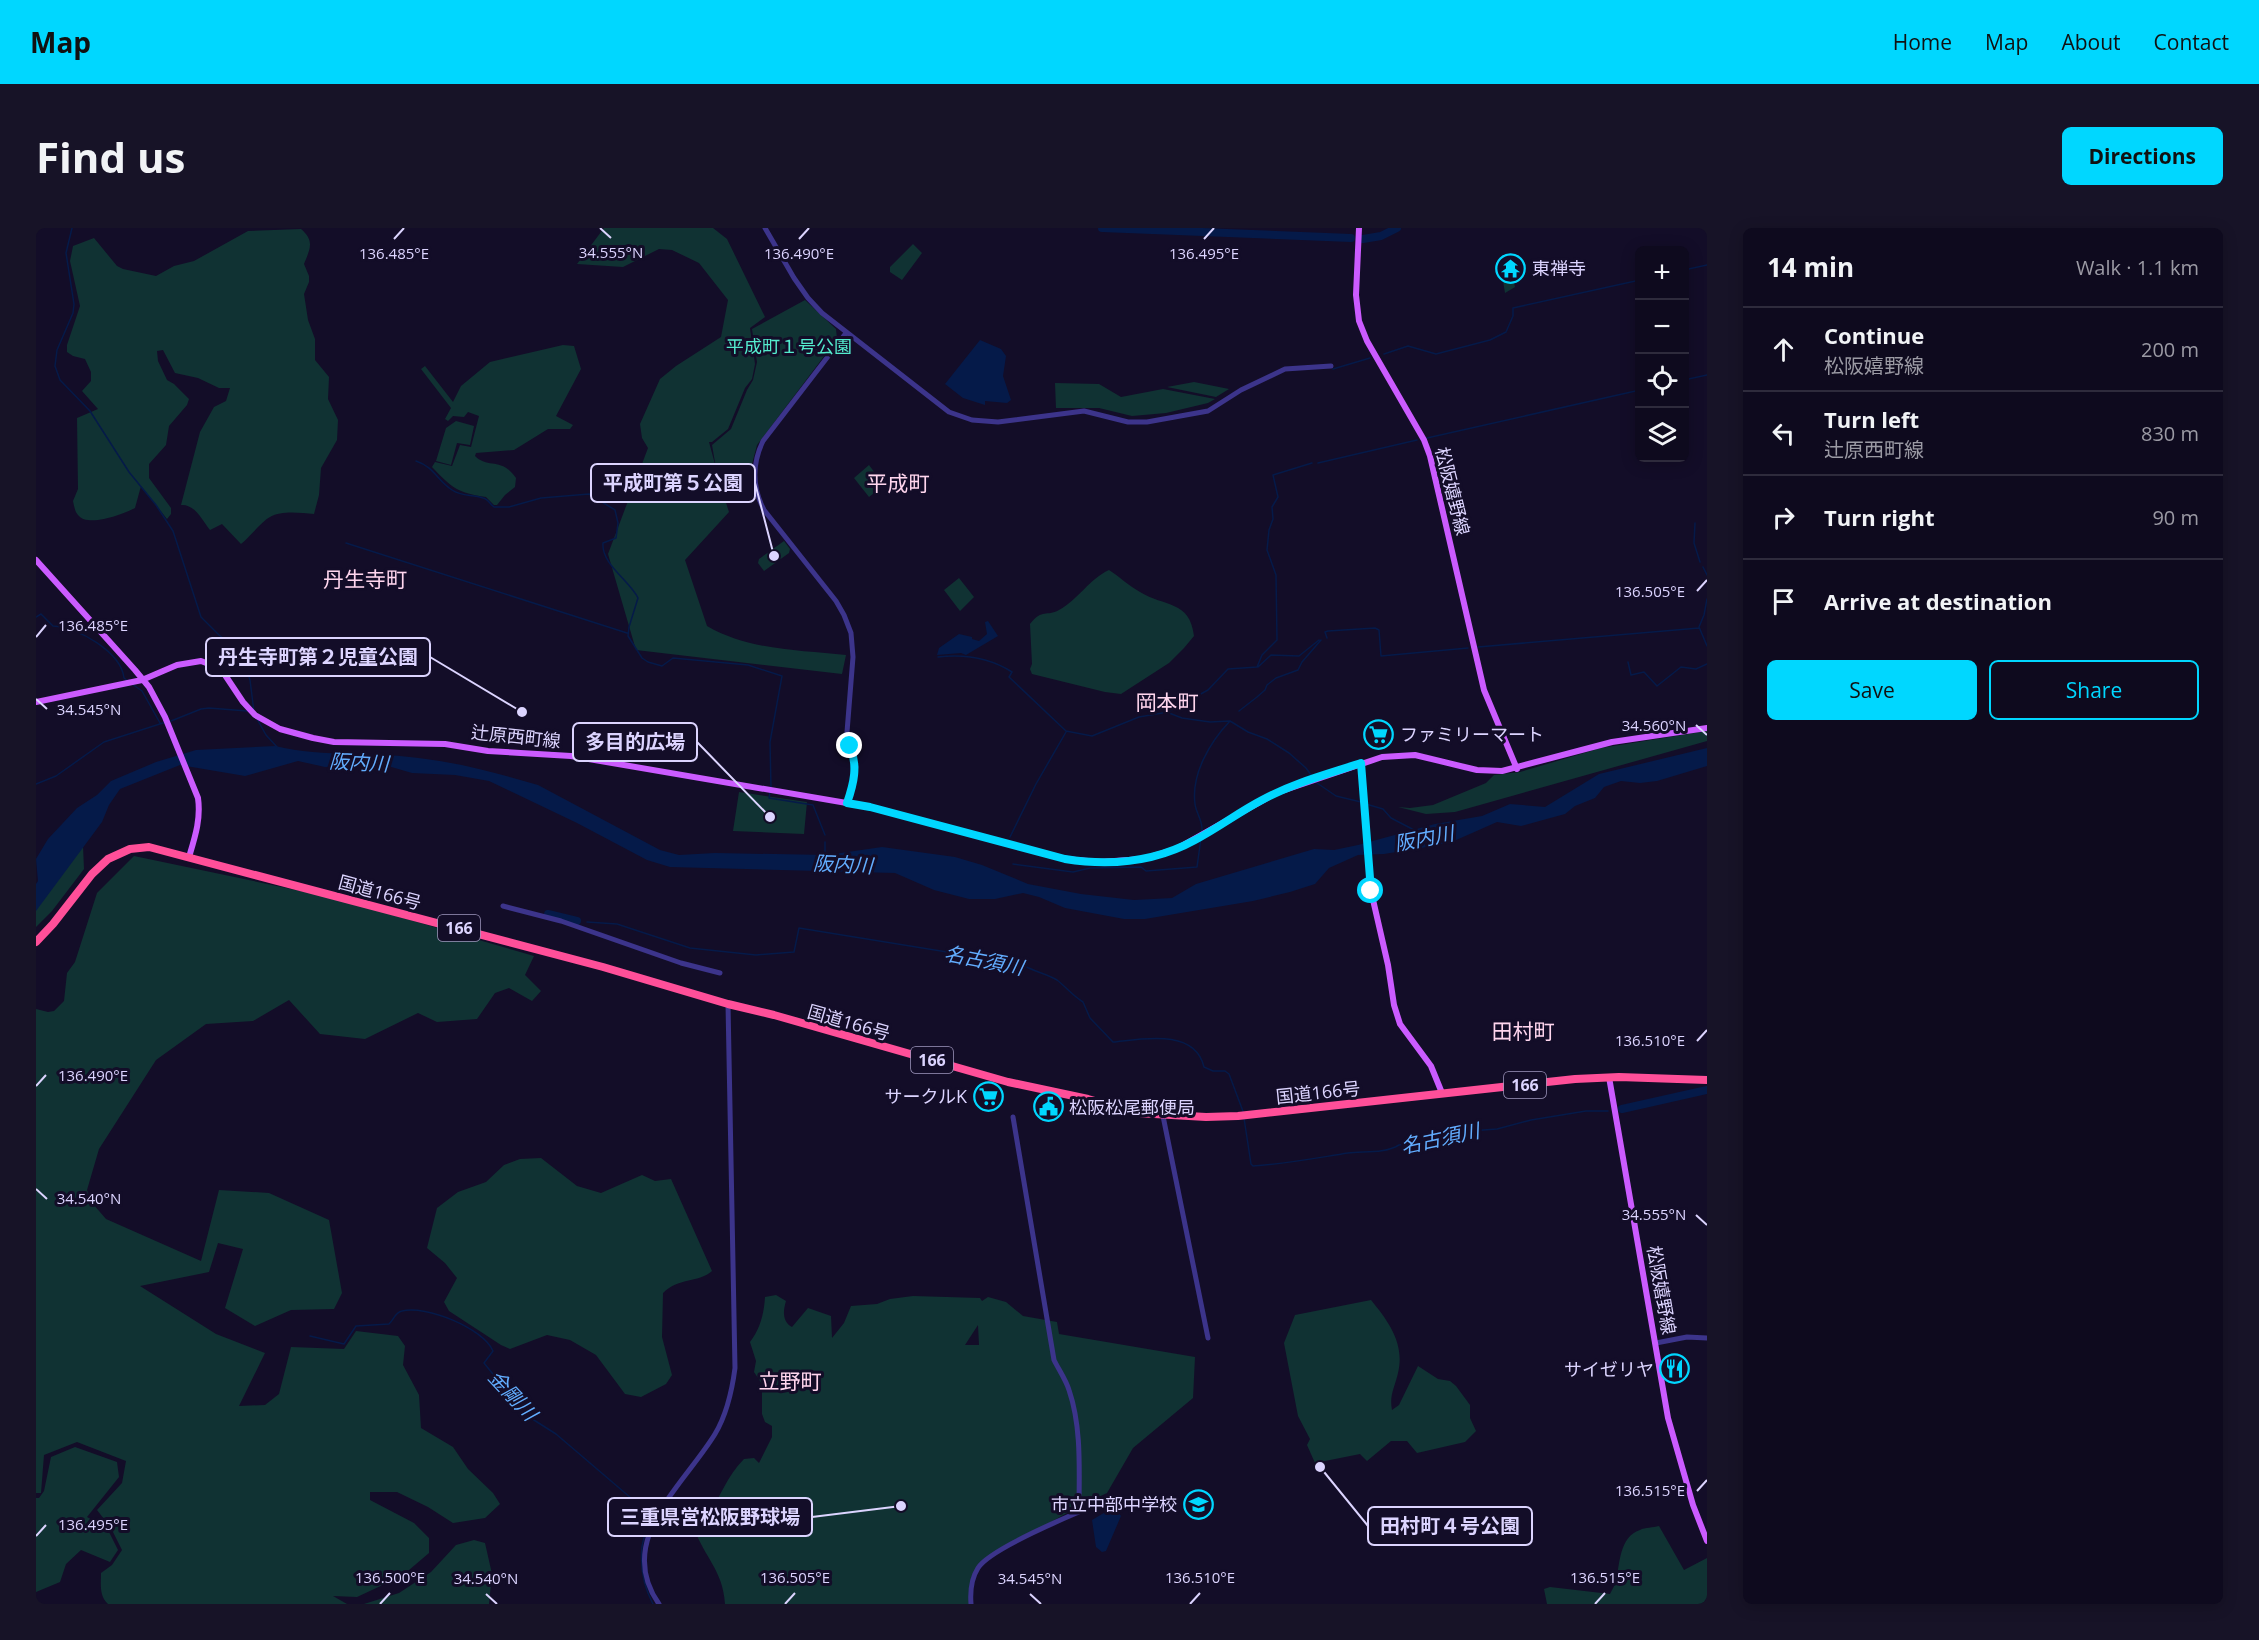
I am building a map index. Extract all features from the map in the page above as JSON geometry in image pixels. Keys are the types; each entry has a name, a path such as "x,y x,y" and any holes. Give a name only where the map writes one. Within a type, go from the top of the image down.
{"highway":[{"name":"国道166号","path":"36,942 92,874 108,859 139,847 149,847 586,962 1008,1084 1088,1099 1137,1113 1162,1116 1238,1116 1609,1077 1707,1080"}],"main road":[{"name":"松阪嬉野線","path":"1359,228 1356,295 1359,321 1367,341 1424,440 1430,456 1484,690 1517,769"},
{"path":"36,560 149,687 165,717 196,791 200,812 189,857"},
{"name":"辻原西町線","path":"36,702 142,680 177,665 201,662 214,666 225,675 255,715 269,724 313,738 334,742 445,744 488,751 571,756 880,809 1083,862 1143,859 1176,849 1201,837 1262,800 1310,780 1390,755 1407,754 1429,757 1485,771 1517,769 1612,742 1707,728"},
{"path":"1361,763 1371,891 1388,965 1394,1005 1400,1024 1431,1066 1442,1093"},
{"name":"松阪嬉野線","path":"1609,1077 1673,1438 1693,1505 1707,1541"}],"street":[{"path":"765,228 808,298 822,313 949,412 983,422 1084,411 1128,422 1160,421 1208,411 1241,390 1285,369 1331,366"},
{"path":"846,333 763,441 756,460 754,480 758,498 764,510 836,601 851,633 853,657 847,732 856,767 847,803"},
{"path":"503,906 561,921 681,963 720,973"},
{"path":"659,1604 651,1593 647,1579 644,1557 646,1540 654,1520 715,1434 725,1415 735,1368 728,1004"},
{"path":"1162,1116 1208,1338"},
{"path":"971,1604 972,1582 979,1567 988,1558 1048,1525 1079,1512 1078,1438 1075,1411 1069,1388 1054,1360 1013,1117"},
{"path":"1656,1343 1687,1337 1707,1338"}],"green space":[{"name":"平成町１号公園","path":"604,228 713,228 727,239 765,317 750,328 755,364 752,379 745,388 728,429 709,442 716,468 712,445 731,429 753,380 757,362 752,329 805,300 836,329 837,339 757,445 748,479 719,481 729,512 685,560 707,626 739,640 774,648 846,655 842,674 636,650 608,554 648,448 642,438 640,424 660,379 721,337 728,300 699,263 672,250 659,249 623,267 577,264"},
{"path":"301,229 310,241 304,264 309,282 304,294 308,320 315,339 315,360 329,377 328,399 338,420 337,440 321,468 319,495 314,514 292,512 270,517 241,544 222,524 210,530 194,510 181,505 200,432 214,407 226,401 230,388 219,388 198,378 175,373 163,350 157,351 158,361 167,380 189,399 187,405 169,426 166,445 149,464 149,478 171,508 171,514 167,519 141,486 135,508 130,511 97,520 83,519 75,511 73,501 78,489 77,418 98,409 82,391 91,381 91,372 85,359 67,352 67,345 80,306 70,261 73,246 94,238 117,266 156,276 174,266 194,261 248,231"},
{"path":"913,244 922,253 902,280 890,272 890,267"},
{"path":"1512,274 1515,287 1505,293 1502,275"},
{"path":"563,345 574,346 581,369 556,416 573,425 570,429 548,429 514,450 476,453 475,456 480,460 506,468 516,478 515,487 497,505 486,497 469,494 450,485 432,467 435,462 452,466 460,445 471,447 479,416 468,412 464,417 453,416 448,421 445,419 451,408 421,369 425,366 453,402 461,386 490,362"},
{"path":"1194,382 1229,389 1216,397 1167,387"},
{"path":"1055,383 1099,384 1121,397 1163,389 1215,399 1208,403 1166,413 1132,416 1099,408 1056,408"},
{"path":"456,421 474,426 470,445 457,443 451,465 436,461 446,428"},
{"path":"869,465 884,485 869,497 854,478"},
{"path":"784,541 790,549 789,553 764,571 758,563 759,559"},
{"path":"1109,570 1149,597 1181,610 1192,624 1194,636 1169,663 1121,694 1032,674 1030,624 1038,616 1055,612 1066,606 1095,579"},
{"path":"959,578 974,597 960,611 944,590"},
{"path":"1707,731 1707,741 1455,812 1426,814 1398,807 1433,805 1486,783 1494,775 1520,772 1601,748"},
{"path":"739,792 807,802 804,834 733,831"},
{"path":"83,846 84,869 52,911 36,927 36,907"},
{"path":"134,856 334,898 534,956 525,975 541,991 532,1001 509,988 495,993 477,1019 437,1022 418,1013 365,1039 320,1034 289,1000 253,1021 206,1024 156,1060 99,1149 87,1190 93,1204 106,1219 201,1261 219,1190 269,1193 329,1220 342,1293 334,1309 291,1310 255,1326 225,1308 243,1249 218,1243 209,1272 140,1286 216,1334 265,1353 239,1406 265,1405 279,1394 291,1347 344,1349 356,1331 398,1336 405,1346 403,1365 419,1395 421,1428 453,1447 468,1469 493,1493 500,1504 485,1518 453,1523 428,1507 397,1492 370,1492 370,1500 414,1523 429,1538 429,1553 402,1576 357,1597 333,1596 347,1604 108,1604 102,1594 101,1573 112,1565 122,1550 111,1528 97,1510 122,1483 126,1461 77,1442 44,1455 41,1493 36,1493 36,1009 54,1011 64,1001 67,973 75,962 97,893"},
{"path":"541,1158 577,1186 601,1193 642,1175 655,1181 671,1179 712,1271 707,1275 676,1284 663,1293 662,1337 672,1375 666,1384 641,1397 625,1394 596,1355 570,1340 547,1335 510,1349 449,1311 444,1302 457,1278 445,1263 427,1248 437,1208 458,1192 486,1182 504,1165 520,1159"},
{"path":"776,1295 786,1301 784,1316 786,1322 792,1327 808,1308 831,1316 832,1338 844,1323 851,1306 877,1304 890,1299 913,1296 980,1298 982,1301 988,1297 1006,1302 1023,1316 1057,1322 1059,1334 1195,1357 1193,1398 1133,1448 1107,1493 1079,1506 988,1558 975,1579 971,1604 725,1604 721,1582 694,1528 700,1521 712,1526 708,1517 733,1472 744,1459 754,1458 759,1463 772,1437 772,1426 765,1422 762,1414 762,1384 754,1372 756,1361 750,1342 761,1321 765,1297","holes":["978,1325 979,1345 965,1345"]},
{"path":"1371,1300 1394,1334 1399,1352 1400,1362 1392,1395 1392,1410 1399,1405 1418,1366 1438,1379 1450,1381 1456,1386 1470,1405 1470,1418 1476,1431 1465,1442 1417,1453 1407,1441 1391,1441 1367,1461 1360,1454 1315,1463 1307,1445 1310,1439 1298,1416 1284,1343 1295,1315"},
{"path":"75,1447 117,1462 119,1477 87,1517 107,1528 118,1550 110,1562 81,1550 66,1564 60,1582 36,1592 36,1498 39,1498 44,1491 51,1457"},
{"path":"1659,1526 1684,1570 1707,1558 1707,1604 1547,1604 1544,1589 1550,1587 1610,1594 1616,1581 1624,1545 1628,1539 1642,1529"},
{"path":"474,1540 485,1543 492,1574 489,1604 364,1604 399,1593 431,1572 456,1545"}],"water":[{"path":"980,340 1001,349 1006,356 1003,376 1011,400 1007,403 985,401 985,405 963,398 945,384"},
{"path":"988,621 998,636 966,655 961,653 937,655 939,648 959,634 979,641 987,634 985,622"},
{"name":"阪内川","path":"275,746 313,752 426,759 510,777 538,785 660,850 679,855 715,853 827,855 882,847 955,857 982,865 1028,884 1081,894 1134,900 1172,898 1196,884 1314,849 1334,850 1358,845 1435,824 1482,816 1510,804 1545,807 1599,774 1707,748 1707,766 1657,781 1640,783 1621,781 1604,787 1595,798 1575,806 1565,814 1521,826 1497,822 1454,841 1433,846 1384,854 1358,855 1329,868 1315,884 1290,892 1253,901 1145,919 1124,919 1065,908 1023,893 995,899 969,899 934,890 895,873 670,867 647,860 489,781 455,775 412,773 388,766 325,767 298,761 245,776 180,765 120,789 109,805 102,822 36,911 38,881 36,859 48,839 77,808 97,795 111,781 156,762 196,750"},
{"path":"1114,1507 1121,1516 1106,1551 1102,1552 1096,1547 1092,1520"}],"waterway":[{"path":"72,228 66,253 74,304 73,313 57,350 55,366 60,380 90,411 129,472 156,505 173,531 201,617 240,651 250,680 254,712"},
{"path":"1102,228 1351,238"},
{"path":"1363,239 1381,236 1397,228"},
{"path":"1689,269 1707,265"},
{"path":"1384,354 1408,346 1436,354 1490,340 1506,332 1513,316 1513,308 1635,281"},
{"path":"1333,369 1370,358"},
{"path":"1689,379 1707,375"},
{"path":"1427,438 1635,391"},
{"path":"1318,463 1417,440"},
{"path":"416,461 431,470 452,490 488,500 494,507 509,507 541,498 589,494 615,510 618,523 616,538 603,543 604,551 611,565 638,598 628,636 642,658 662,666 673,658 748,665 782,676 770,742 771,788"},
{"path":"938,657 977,658 1004,667 1012,672 1009,677 1066,731 1092,736 1139,717 1168,712 1208,690 1228,669 1257,667 1262,655 1277,640 1276,575 1267,550 1269,530 1273,519 1272,507 1278,497 1273,475 1312,463"},
{"path":"1695,523 1694,543 1700,562"},
{"path":"346,543 627,633"},
{"path":"1703,567 1707,575"},
{"path":"1707,599 1699,627 1707,646"},
{"path":"36,617 41,614 53,626 74,631 97,643 115,659 124,678 128,681"},
{"path":"1327,638 1325,632 1328,631 1375,628 1379,630 1381,656 1468,648"},
{"path":"1478,647 1699,628"},
{"path":"1258,667 1271,655 1299,656 1319,640"},
{"path":"1239,711 1276,678 1298,670 1321,640"},
{"path":"1628,662 1631,675 1644,672 1657,686 1681,667 1696,669 1707,664"},
{"path":"132,684 142,691 160,723"},
{"path":"171,721 201,709 247,711"},
{"path":"1169,713 1182,718 1210,722 1230,721 1248,732 1267,739 1289,753 1306,768 1314,779"},
{"path":"257,719 266,735 277,747"},
{"path":"1202,831 1195,804 1196,781 1209,749 1230,721"},
{"path":"36,784 56,776 104,742 166,722"},
{"path":"1010,837 1036,784 1066,732"},
{"path":"1317,783 1336,796 1361,802"},
{"path":"770,792 769,798 813,805 825,835"},
{"path":"1366,804 1383,809 1391,818 1416,831"},
{"path":"1013,864 1073,872 1090,868 1141,867 1146,871 1197,867 1201,838"},
{"path":"825,842 825,856"},
{"name":"名古須川","path":"548,914 577,921"},
{"name":"名古須川","path":"587,922 617,924 690,948 756,955 794,952 799,928 1021,964 1053,978 1083,1002 1090,1018 1113,1042 1152,1038 1179,1041 1190,1046 1199,1055 1204,1067 1213,1071 1225,1071 1229,1074 1244,1114"},
{"name":"名古須川","path":"1622,1109 1707,1090"},
{"name":"名古須川","path":"1244,1118 1253,1166 1380,1151 1399,1145 1470,1131 1497,1129 1531,1120 1586,1111 1608,1111"},
{"name":"金剛川","path":"310,1336 344,1344 356,1326 389,1324 396,1314 412,1310 425,1311 453,1320 478,1334 493,1351 484,1363 526,1415 556,1434 645,1510 647,1524 642,1547 642,1569 653,1604"}],"place":[{"name":"東禅寺","path":"1511,268"},
{"name":"平成町第５公園","path":"774,556"},
{"name":"丹生寺町第２児童公園","path":"522,712"},
{"name":"ファミリーマート","path":"1379,734"},
{"name":"多目的広場","path":"770,817"},
{"name":"サークルK","path":"988,1096"},
{"name":"松阪松尾郵便局","path":"1048,1107"},
{"name":"サイゼリヤ","path":"1675,1369"},
{"name":"田村町４号公園","path":"1320,1467"},
{"name":"市立中部中学校","path":"1198,1504"},
{"name":"三重県営松阪野球場","path":"901,1506"}],"district":[{"name":"平成町","path":"898,483"},
{"name":"丹生寺町","path":"365,579"},
{"name":"岡本町","path":"1167,702"},
{"name":"田村町","path":"1523,1031"},
{"name":"立野町","path":"790,1381"}],"route":[{"path":"850,746 855,759 856,771 847,803 1083,862 1133,861 1167,853 1196,840 1270,796 1361,763 1371,891"}]}
